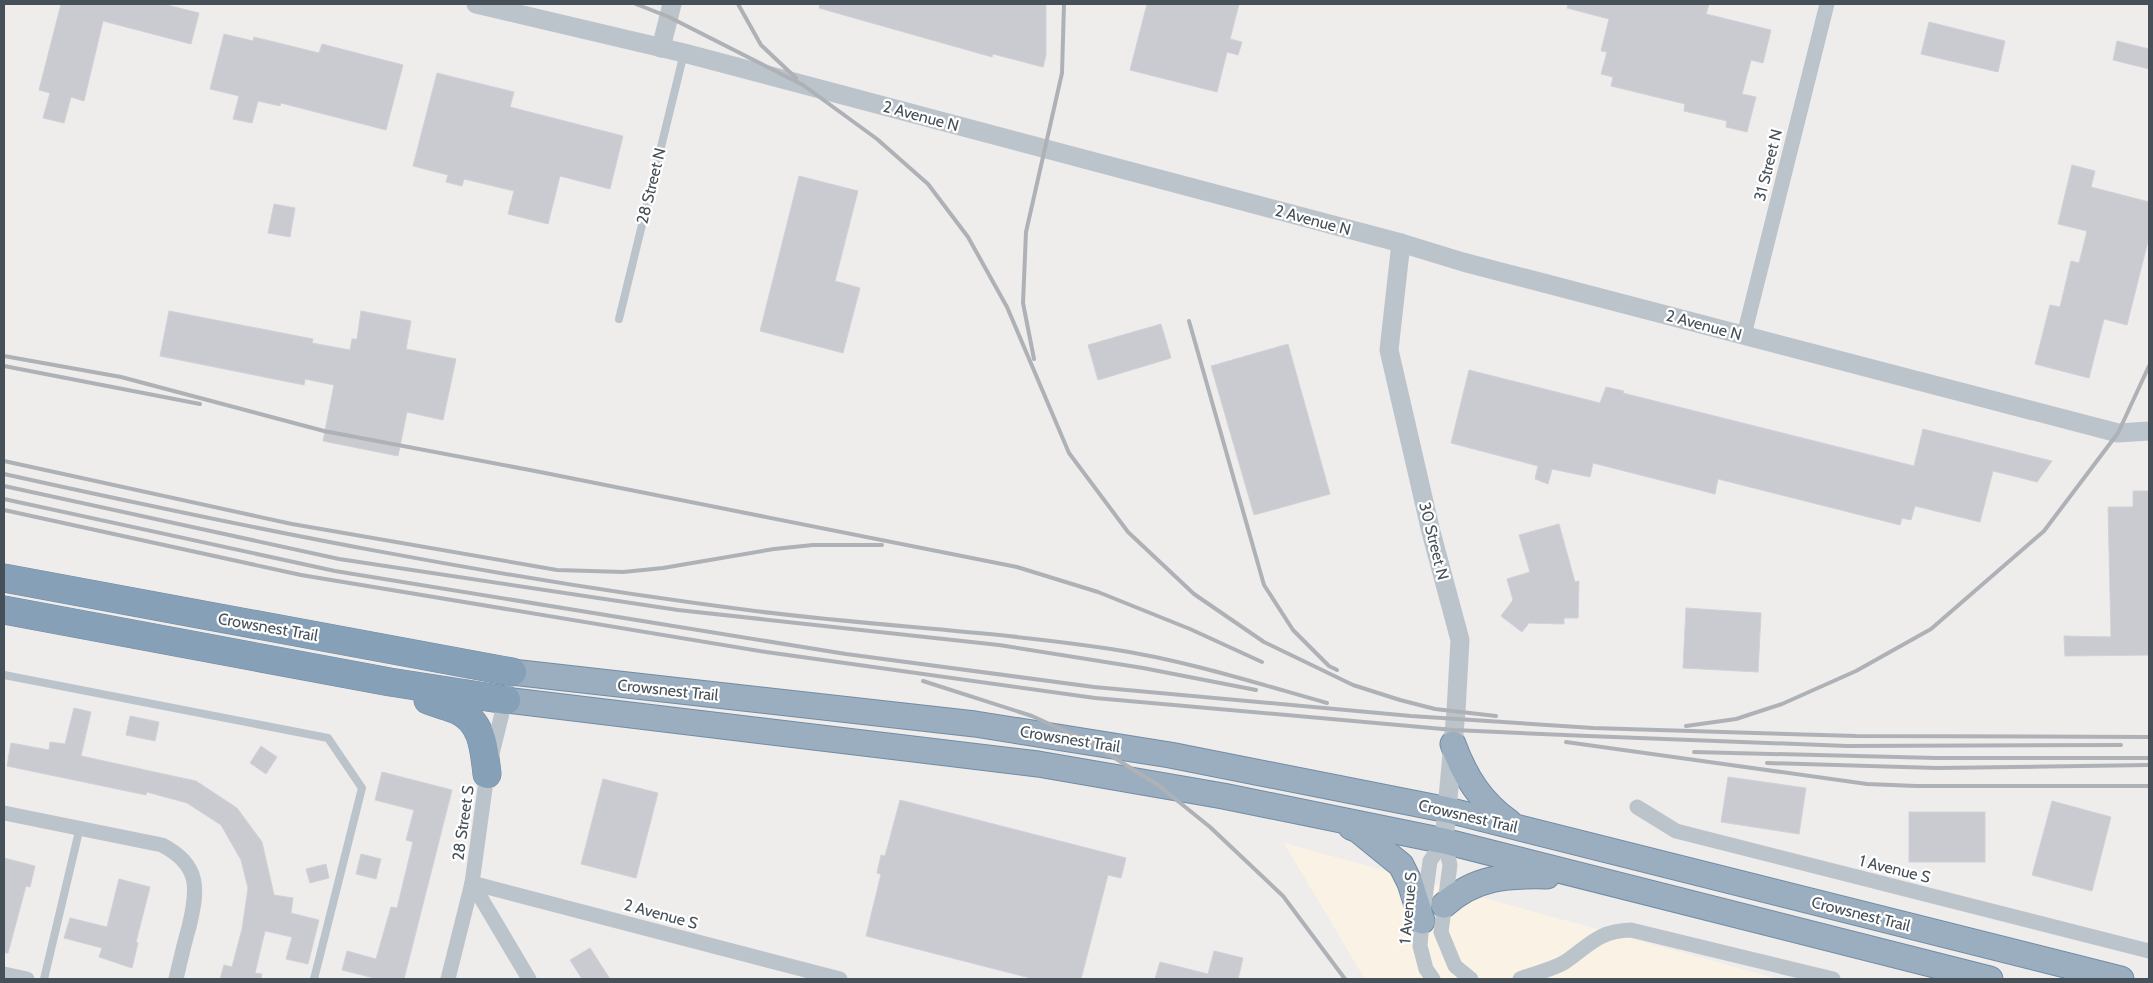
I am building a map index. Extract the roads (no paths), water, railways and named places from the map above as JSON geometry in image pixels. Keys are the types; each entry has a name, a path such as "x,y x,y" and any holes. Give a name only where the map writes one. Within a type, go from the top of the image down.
{"highway":[{"name":"Crowsnest Trail","path":"4,578 512,672 808,704 1018,730 1170,755 1448,810 2122,979"},
{"name":"Crowsnest Trail","path":"4,610 390,682 506,700 1038,764 1223,796 1444,841 1990,979"},
{"path":"390,682 469,717 482,738 487,774"},
{"path":"1453,744 1462,769 1475,790 1492,810 1515,827"},
{"path":"1320,816 1358,830 1401,865 1410,883 1422,922"},
{"path":"1444,905 1470,885 1490,880 1521,875 1590,878"}],"street":[{"name":"2 Avenue N","path":"476,4 684,53 1401,243 1463,262 2118,433 2149,432"},
{"path":"661,48 672,4"},
{"name":"31 Street N","path":"1744,335 1827,4"},
{"name":"30 Street N","path":"1401,243 1389,350 1431,532 1460,640 1448,810 1444,841"},
{"name":"28 Street S","path":"448,979 472,883 487,774 512,672"},
{"name":"1 Avenue S","path":"1637,807 1676,831 2149,951"},
{"path":"4,814 80,827 162,845 176,853 188,866 194,883 195,902 176,979"},
{"path":"1444,841 1450,865 1441,932 1446,951 1454,966 1471,979"},
{"name":"1 Avenue S","path":"1433,979 1426,969 1420,946 1430,861 1444,841"},
{"path":"472,883 529,979"},
{"name":"2 Avenue S","path":"472,883 840,979"},
{"path":"1520,979 1564,963 1600,936 1616,931 1631,930 1833,979"},
{"path":"1554,979 1564,963"},
{"path":"4,974 26,979"}],"lane":[{"name":"28 Street N","path":"619,319 684,53"},
{"path":"4,675 328,738 362,788 314,979"},
{"path":"44,979 80,827"}],"railway":[{"path":"636,4 669,17 803,85 877,139 928,184 968,237 1007,307 1069,453 1128,532 1194,594 1264,642 1353,685 1435,709 1496,716"},
{"path":"738,4 761,45 796,78"},
{"path":"1034,359 1023,303 1026,232 1062,73 1064,4"},
{"path":"1189,321 1264,585 1293,630 1329,666 1337,670"},
{"path":"4,356 121,377 324,431 1017,567 1098,592 1190,629 1262,662"},
{"path":"4,366 200,404"},
{"path":"1686,726 1736,719 1782,704 1856,671 1931,629 2044,531 2118,433 2149,366"},
{"path":"4,461 292,524 557,570 623,572 663,568 774,549 813,545 882,545"},
{"path":"4,474 284,533 566,584 755,611 1111,649 1166,659 1327,703"},
{"path":"4,486 339,559 678,610 999,645 1143,668 1256,690"},
{"path":"4,499 335,571 846,654 1094,687 1411,716 1593,728 1856,736 2149,737"},
{"path":"4,510 301,575 766,652 1095,698 1454,730 1847,746 2121,745"},
{"path":"923,681 1032,716 1089,742 1158,785 1210,827 1283,896 1345,979"},
{"path":"1566,742 1867,784 1916,786 2149,786"},
{"path":"1694,752 1936,758 2149,758"},
{"path":"1767,763 1937,768 2149,765"}]}
